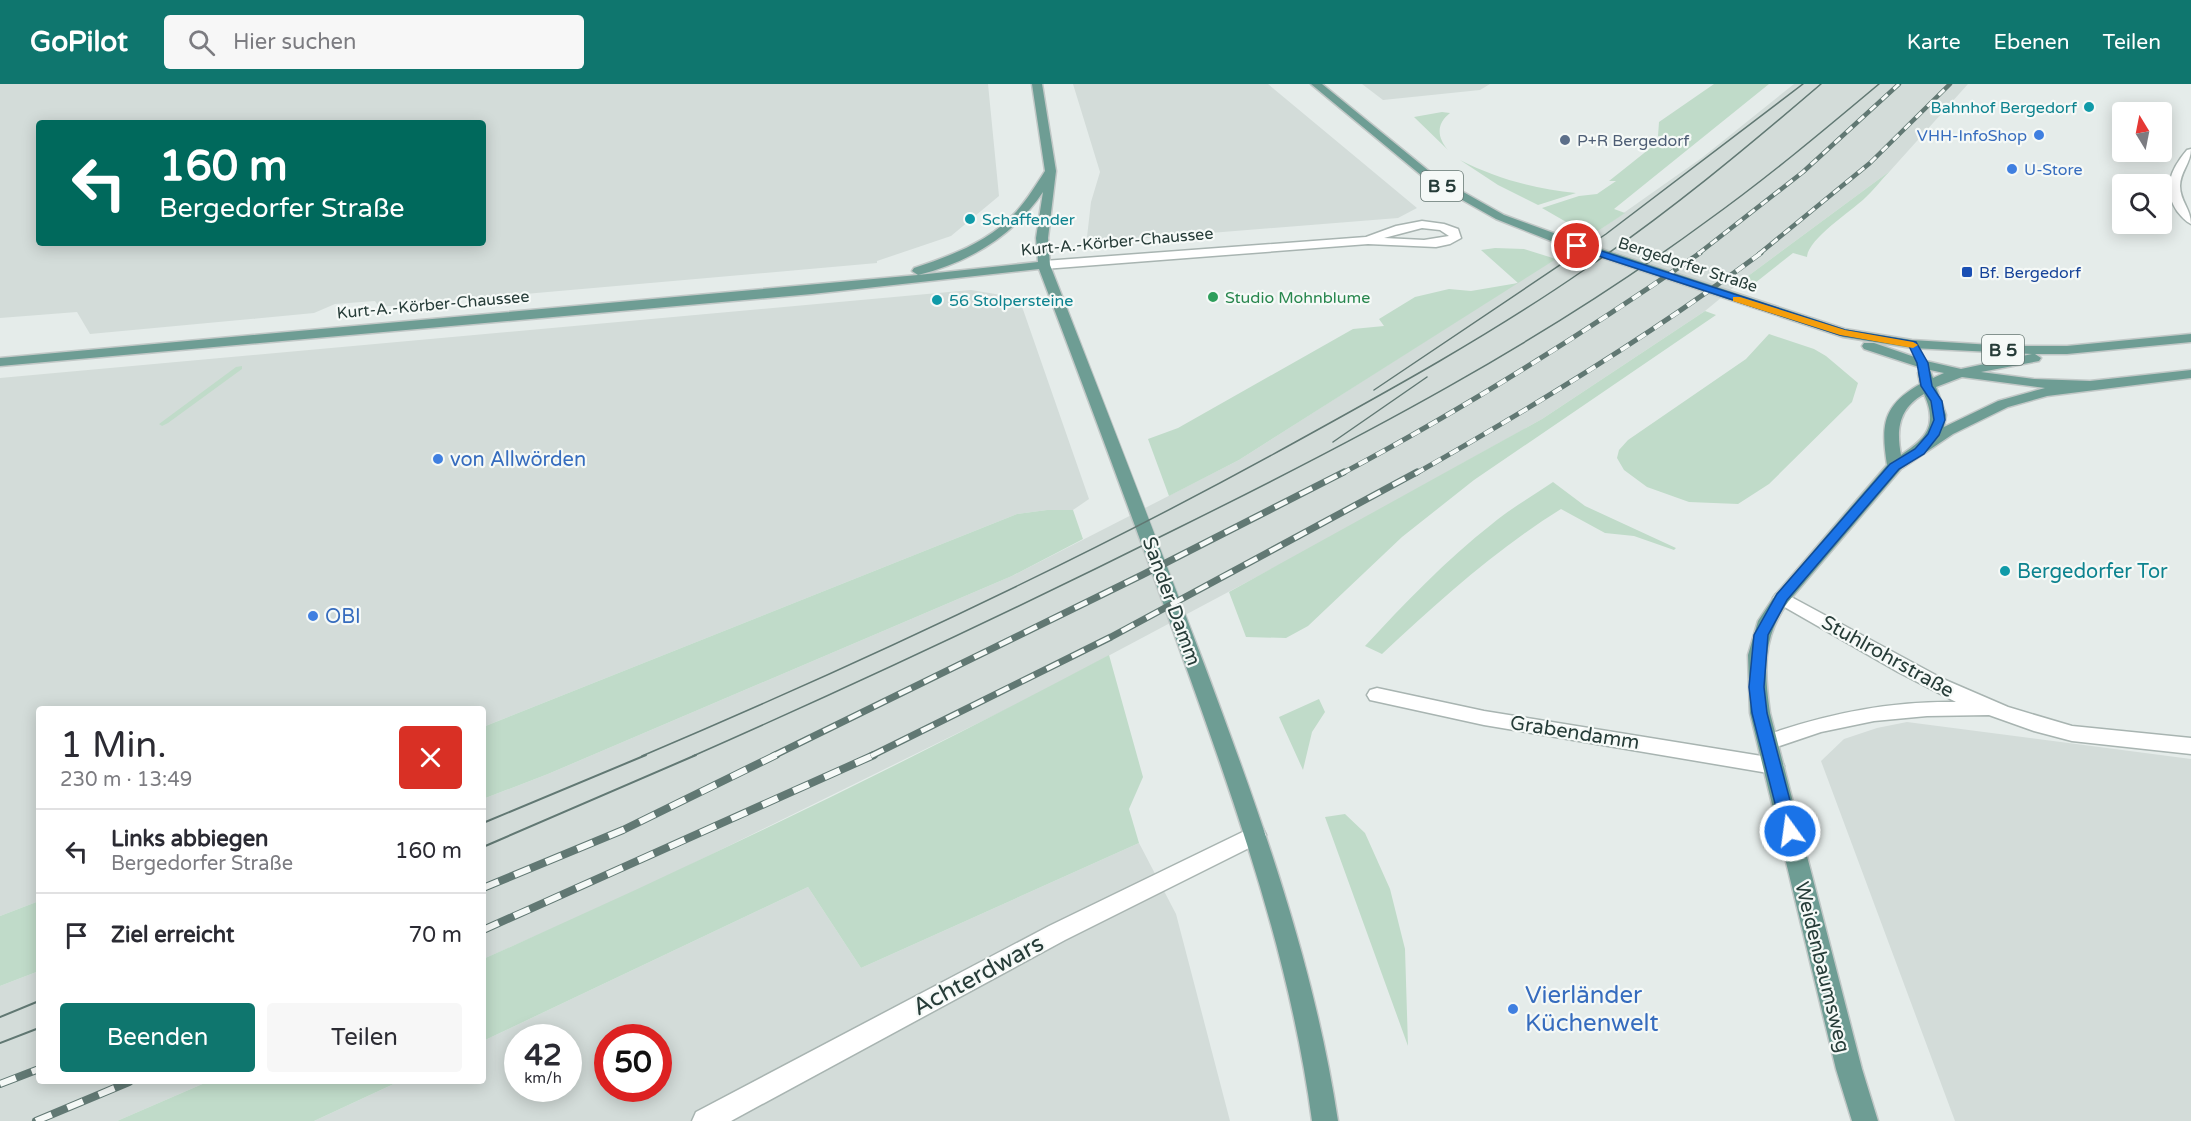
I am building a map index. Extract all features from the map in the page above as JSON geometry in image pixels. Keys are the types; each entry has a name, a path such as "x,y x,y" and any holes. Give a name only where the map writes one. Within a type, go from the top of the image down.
{"main road":[{"name":"Sander Damm","path":"1036,84 1052,171 1042,238 1044,265 1144,526 1255,835 1303,997 1316,1053 1324,1121"},
{"name":"Bergedorfer Straße","path":"1316,84 1431,178 1465,199 1512,222 1843,333 1878,350 1962,372 2021,381 2092,385 2191,375"},
{"name":"Kurt-A.-Körber-Chaussee","path":"870,284 947,261 1000,234 1020,214 1052,171"},
{"name":"Kurt-A.-Körber-Chaussee","path":"0,362 870,284 1044,265"},
{"name":"Bergedorfer Straße","path":"1843,333 1912,344 2008,350 2095,348 2191,339"},
{"name":"Weidenbaumsweg","path":"1912,344 1922,363 1926,386 1937,401 1940,420 1934,435 1919,452"},
{"path":"1895,466 1891,423 1897,410 1926,386 1962,372 2095,348"},
{"name":"Weidenbaumsweg","path":"1865,1121 1849,1069 1760,713 1757,687 1761,635 1782,597 1895,466 1948,431 2004,404 2035,394 2092,385"}],"street":[{"path":"2191,152 2181,164 2174,186 2178,206 2191,220"},
{"name":"Kurt-A.-Körber-Chaussee","path":"1044,265 1368,240 1418,243 1448,241 1455,238 1454,232 1445,227 1426,225 1387,232 1368,240"},
{"name":"Stuhlrohrstraße","path":"1782,597 1914,671 1997,711 2057,729 2191,746"},
{"name":"Grabendamm","path":"1377,695 1484,718 1774,766"},
{"name":"Stuhlrohrstraße","path":"1768,742 1824,722 1869,713 1906,708 1997,711"},
{"name":"Achterdwars","path":"705,1121 1057,933 1255,835"}],"shaded area":[{"path":"0,84 988,84 999,196 951,236 877,261 877,263 379,307 375,301 335,304 314,313 90,334 77,312 0,318"},
{"path":"1073,84 1268,84 1417,208 1398,218 1099,242 1087,237 1091,202 1100,172"},
{"path":"1362,84 1490,84 1480,90 1383,100"},
{"path":"1794,84 1968,84 1890,171 1744,279 1705,311 1542,419 1309,549 1031,697 631,894 486,958 486,798 548,774 1012,576 1239,460 1598,231 1703,157"},
{"path":"971,290 1019,298 1089,499 1073,510 1047,510 1017,514 486,726 486,706 36,706 36,902 0,916 0,378"},
{"path":"1907,722 2191,759 2191,1121 1955,1121 1821,761 1844,739 1877,728"},
{"path":"1139,843 1176,914 1230,1121 314,1121 394,1084 486,1084 486,1040 504,1031 504,1102 582,1102 582,1024 519,1024 808,887 861,968"},
{"path":"36,972 36,1084 202,1084 117,1121 0,1121 0,986"}],"green space":[{"path":"1714,84 1769,84 1614,209 1625,213 1598,231 1568,223 1542,208 1579,196 1597,194 1616,181 1609,181 1663,138 1658,136 1659,122"},
{"path":"1442,112 1450,113 1440,126 1440,135 1448,150 1414,117"},
{"path":"1460,160 1488,173 1517,182 1576,193 1538,205 1498,185"},
{"path":"1890,171 1864,199 1814,242 1807,257 1793,253 1755,283 1744,279"},
{"path":"1524,249 1556,259 1239,460 1169,496 1148,439 1178,428 1353,329 1384,326 1379,319 1415,297 1449,289 1471,291 1518,283 1481,250"},
{"path":"1705,311 1716,315 1474,480 1402,537 1308,626 1286,638 1246,637 1229,592 1542,419"},
{"path":"1769,334 1814,349 1858,383 1852,402 1769,484 1738,504 1689,502 1647,487 1624,470 1617,458 1619,450 1628,440 1746,359"},
{"path":"242,366 242,369 168,423 162,426 159,424 236,367"},
{"path":"1553,482 1585,506 1676,548 1674,550 1634,536 1605,533 1561,509 1490,559 1382,654 1365,646 1458,552 1499,518"},
{"path":"1047,510 1073,510 1083,539 1012,576 548,774 486,798 486,726 1017,514"},
{"path":"1109,655 1143,777 1129,809 1139,843 861,968 808,887 519,1024 504,1024 504,1031 486,1040 486,958 799,813"},
{"path":"1319,699 1325,712 1312,732 1303,770 1279,717"},
{"path":"1345,814 1365,833 1390,889 1405,949 1408,1046 1325,817"},
{"path":"36,902 36,972 0,986 0,916"},
{"path":"202,1084 394,1084 314,1121 117,1121"}],"tram line":[{"path":"1374,390 1606,234 1803,84"},
{"path":"642,756 889,647 1051,570 1211,488 1402,383 1512,317 1615,249 1764,133 1821,84"},
{"path":"693,756 937,645 1118,558 1314,459 1449,386 1516,348 1645,265 1751,188 1879,84"},
{"path":"1333,442 1427,377"},
{"path":"486,822 646,755"},
{"path":"486,846 696,755"},
{"path":"0,1017 36,1002"},
{"path":"0,1043 36,1029"}],"railway":[{"path":"1698,254 1803,172 1899,84"},
{"path":"1759,254 1870,163 1950,84"},
{"path":"1341,474 1434,423 1524,369 1700,253"},
{"path":"1415,474 1592,369 1677,313 1761,253"},
{"path":"773,756 1142,575 1344,472"},
{"path":"871,756 1111,637 1417,472"},
{"path":"486,887 623,830 776,755"},
{"path":"486,929 874,755"},
{"path":"0,1084 36,1070"},
{"path":"36,1121 124,1084"}],"slow traffic":[{"path":"1736,299 1843,333 1913,345"}],"place":[{"name":"Bahnhof Bergedorf","path":"2089,107"},
{"name":"VHH-InfoShop","path":"2039,135"},
{"name":"P+R Bergedorf","path":"1565,140"},
{"name":"U-Store","path":"2012,169"},
{"name":"Schaffender","path":"970,219"},
{"name":"Bf. Bergedorf","path":"1967,272"},
{"name":"Studio Mohnblume","path":"1213,297"},
{"name":"56 Stolpersteine","path":"937,300"},
{"name":"von Allwörden","path":"438,459"},
{"name":"Bergedorfer Tor","path":"2005,571"},
{"name":"OBI","path":"313,616"},
{"name":"Vierländer Küchenwelt","path":"1513,1009"}],"route":[{"path":"1577,246 1843,333 1912,344 1925,372 1926,386 1937,401 1940,420 1934,435 1919,452 1895,466 1829,542 1782,597 1769,616 1761,635 1757,687 1760,713 1790,831"}]}
